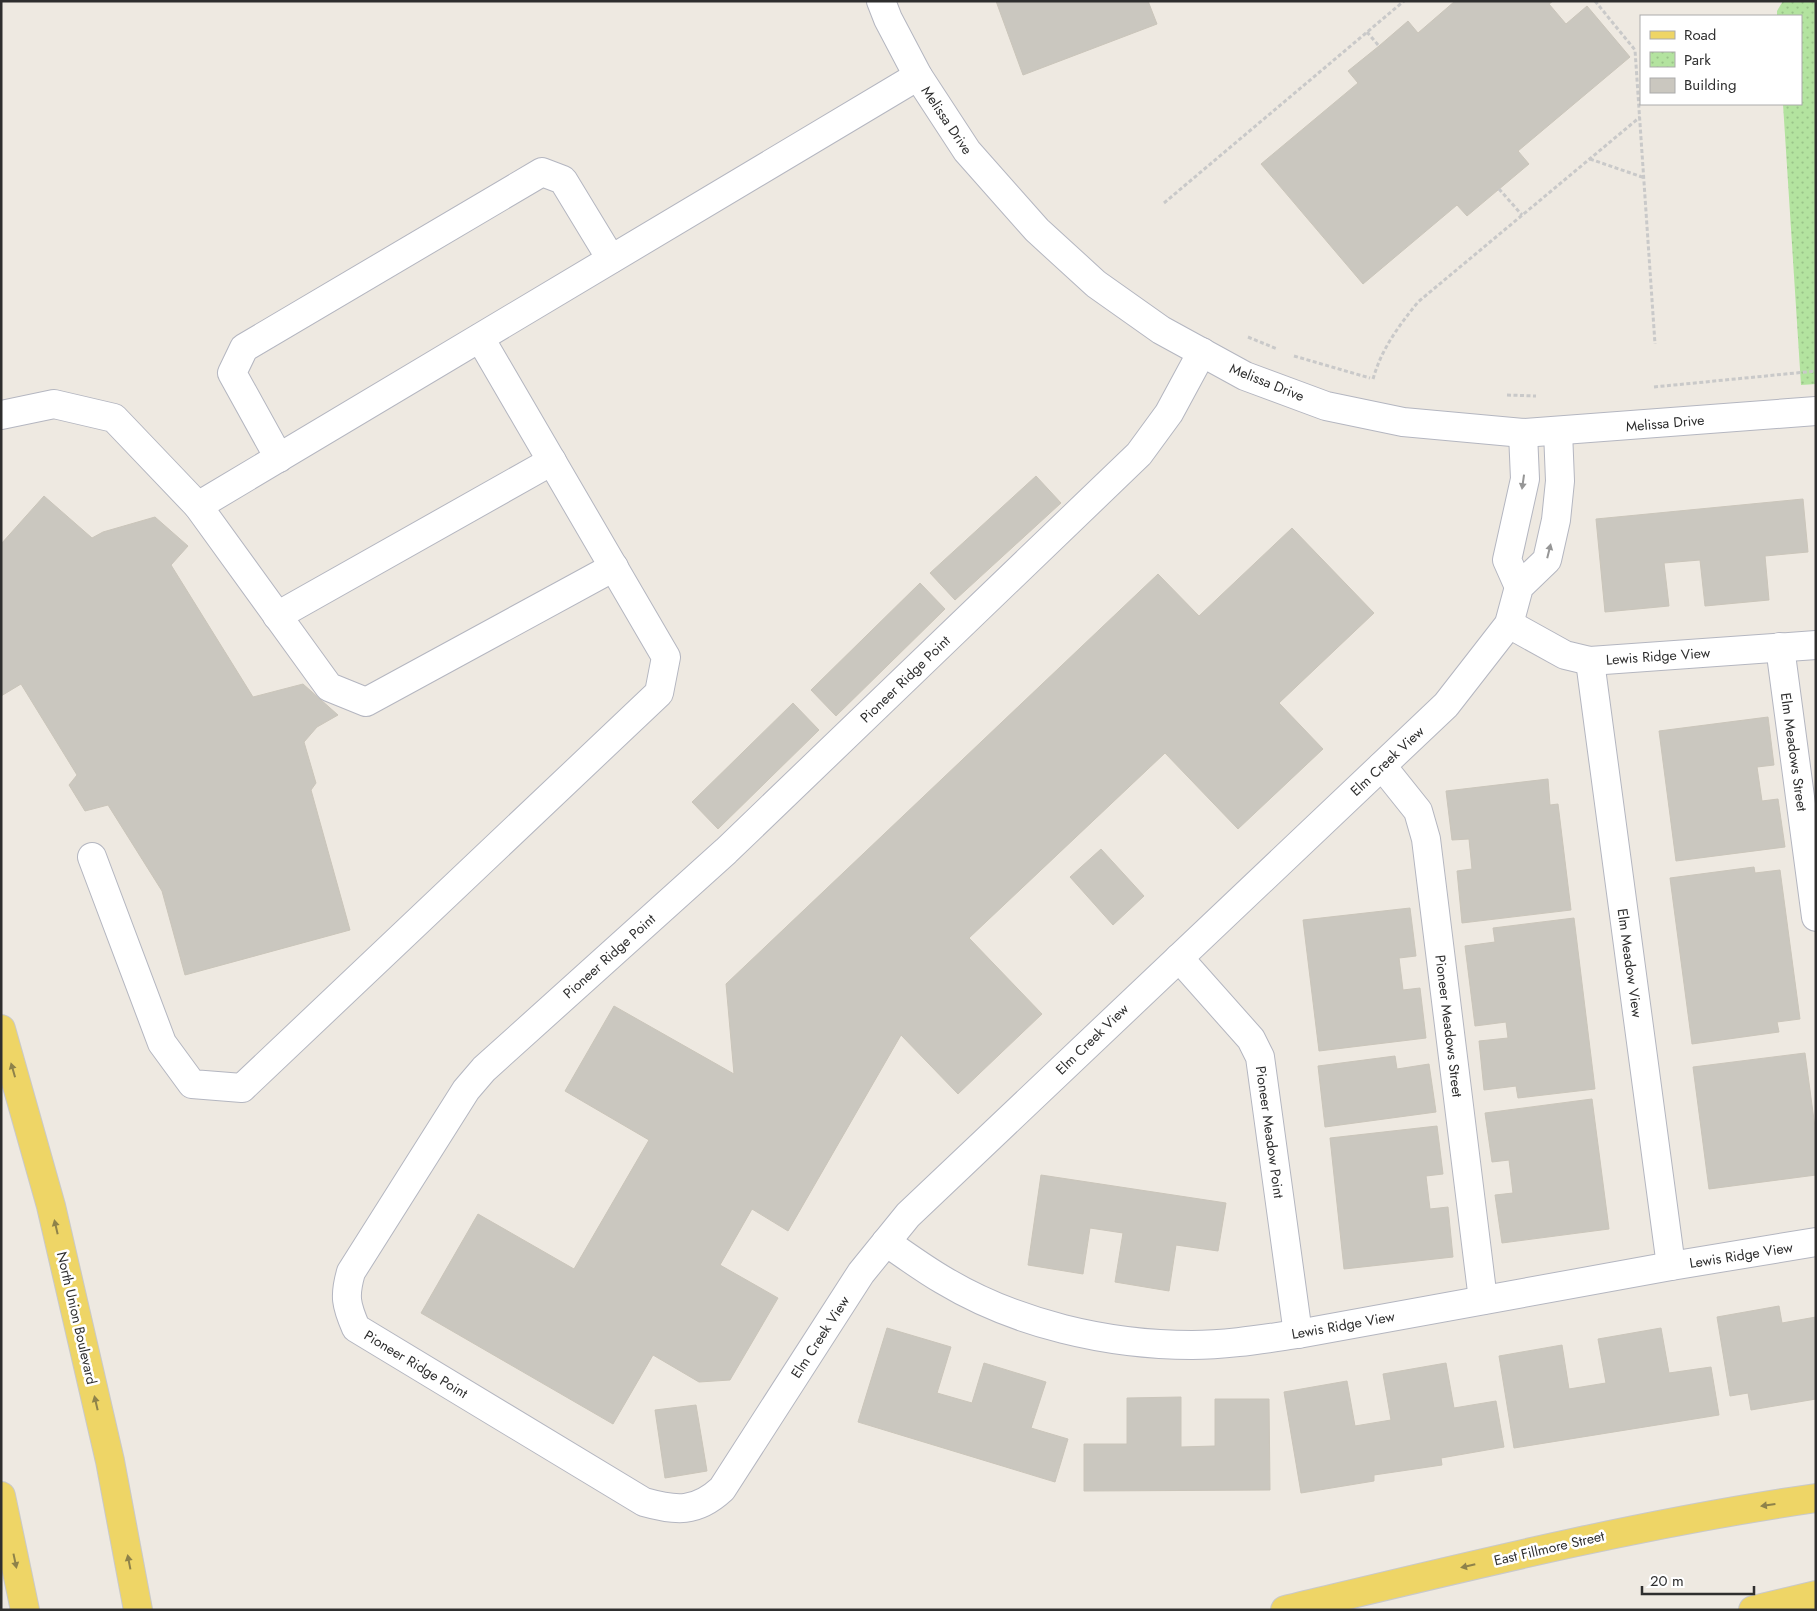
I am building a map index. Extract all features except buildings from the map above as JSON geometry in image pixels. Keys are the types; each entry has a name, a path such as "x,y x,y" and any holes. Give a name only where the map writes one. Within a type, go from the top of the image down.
{"main road":[{"name":"North Union Boulevard","path":"1,1029 54,1216 110,1461 138,1610"},
{"path":"1,1496 25,1610"},
{"name":"East Fillmore Street","path":"1285,1610 1550,1547 1736,1509 1816,1498"},
{"path":"1753,1610 1808,1599"}],"street":[{"name":"Melissa Drive","path":"882,1 888,19 918,76 967,151 1037,230 1096,284 1161,330 1245,376 1326,406 1403,422 1523,433 1816,411"},
{"path":"198,506 918,76"},
{"path":"279,458 232,373 244,348 542,172 563,180 611,259"},
{"path":"92,857 162,1044 192,1084 242,1088 660,693 666,657 480,338"},
{"name":"Pioneer Ridge Point","path":"687,1508 667,1508 644,1502 356,1328 348,1308 345,1291 351,1272 466,1090 484,1069 726,851 1139,454 1169,413 1202,352"},
{"path":"1,415 54,404 114,418 198,506 329,687 366,702 614,567"},
{"path":"1523,433 1525,479 1507,560 1519,587 1547,560 1556,520 1560,481 1558,431"},
{"path":"277,616 552,461"},
{"name":"Elm Creek View","path":"687,1508 708,1502 722,1490 862,1273 908,1215 1446,705 1509,624 1519,587"},
{"name":"Lewis Ridge View","path":"1509,624 1565,655 1590,661 1816,645"},
{"name":"Elm Meadows Street","path":"1780,648 1816,917"},
{"name":"Elm Meadow View","path":"1590,661 1671,1266"},
{"name":"Pioneer Meadows Street","path":"1382,766 1418,811 1426,839 1483,1300"},
{"name":"Pioneer Meadow Point","path":"1179,958 1251,1039 1260,1057 1298,1334"},
{"name":"Lewis Ridge View","path":"886,1242 944,1281 1008,1311 1071,1332 1191,1345 1242,1343 1298,1334 1671,1266 1816,1242"}],"path":[{"path":"1164,203 1404,1"},
{"path":"1595,1 1635,50 1655,344"},
{"path":"1367,32 1379,46"},
{"path":"1373,380 1380,357 1393,334 1418,302 1640,117"},
{"path":"1590,159 1645,178"},
{"path":"1499,189 1522,215"},
{"path":"1244,335 1286,353 1373,380 1382,381"},
{"path":"1651,387 1816,371"},
{"path":"1499,395 1542,396"}],"green space":[{"path":"1783,1 1816,1 1816,384 1801,385 1783,105 1802,105 1802,15 1777,15 1777,11"}]}
